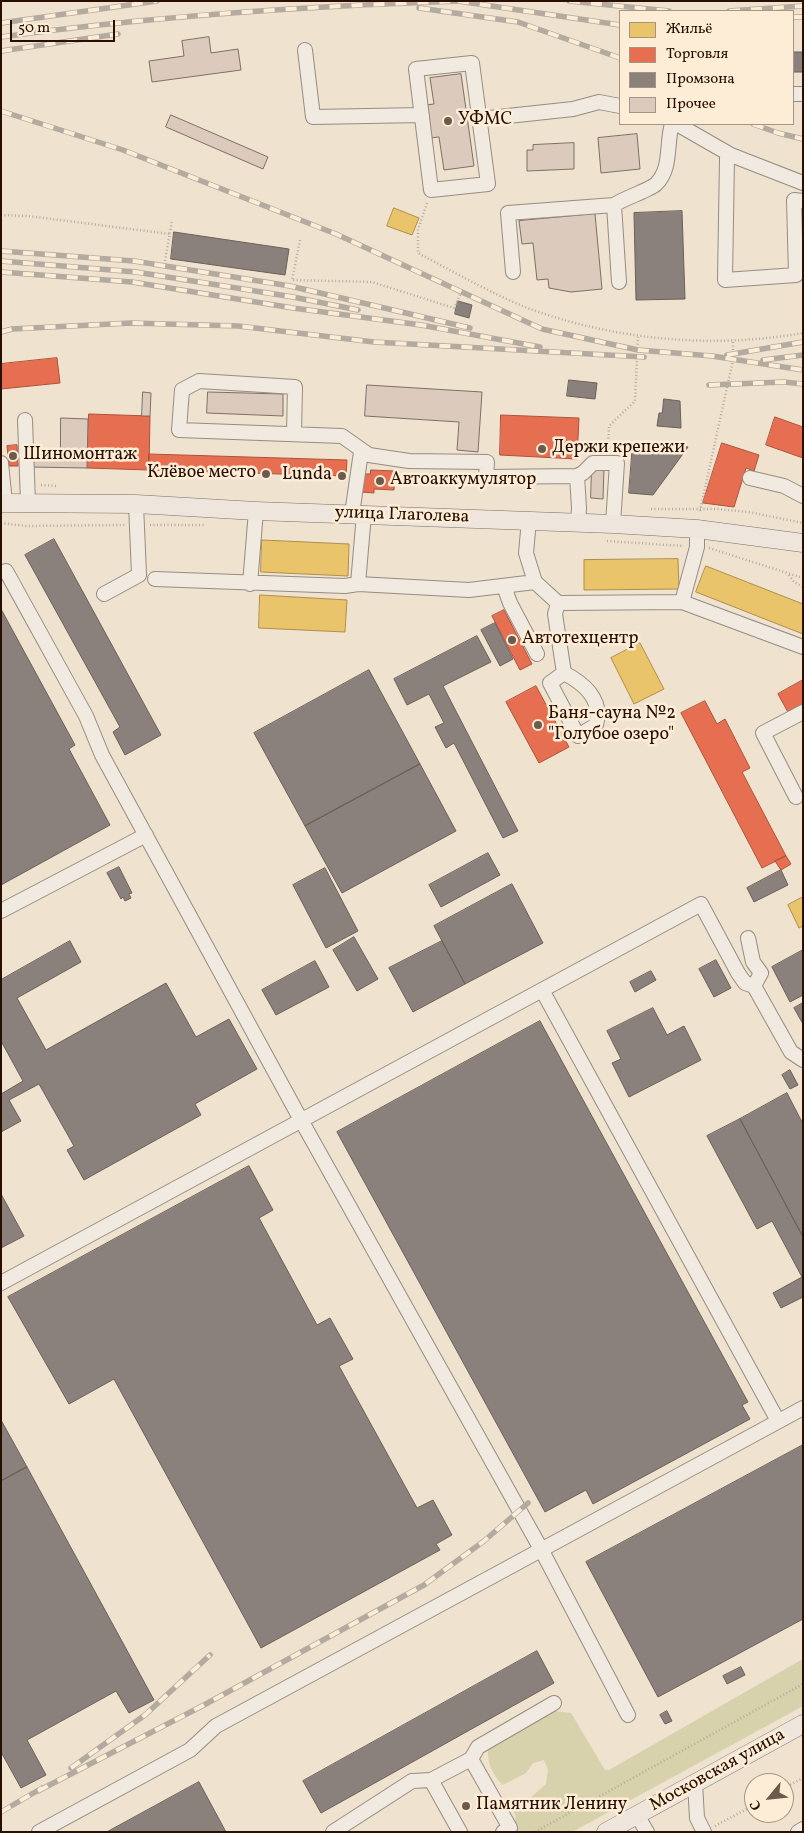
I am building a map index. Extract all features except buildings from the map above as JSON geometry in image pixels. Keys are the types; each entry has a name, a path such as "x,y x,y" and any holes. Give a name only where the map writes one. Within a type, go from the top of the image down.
{"main road":[{"name":"улица Глаголева","path":"3,503 136,504 256,511 613,524 697,529 803,543"},
{"name":"Московская улица","path":"606,1832 803,1724"}],"street":[{"path":"305,50 313,117 422,115"},
{"path":"472,63 480,119 488,184 431,190 416,69 472,63"},
{"path":"480,119 573,109 600,102 619,106"},
{"path":"513,272 508,213 614,205 626,197 656,184 667,164 672,125"},
{"path":"679,125 731,154 803,183"},
{"path":"731,154 727,158 725,280 796,275 794,200 803,200"},
{"path":"614,205 619,282"},
{"path":"294,434 295,387 199,380 182,390 179,430 342,436 361,452 368,455 409,462 487,462 486,477 577,476 583,473 593,462 617,463 613,524"},
{"path":"26,420 28,503"},
{"path":"358,584 358,514 361,452"},
{"path":"1,463 3,503"},
{"path":"577,476 578,524"},
{"path":"750,478 784,486 803,496"},
{"path":"104,594 139,575 136,504"},
{"path":"250,584 256,511"},
{"path":"529,520 526,553 535,582 558,603 682,602 803,647"},
{"path":"682,602 697,547 697,529"},
{"path":"6,571 86,716 102,755 301,1120 541,1549 628,1714"},
{"path":"155,579 250,584 345,586 358,584 469,590 535,582"},
{"path":"504,586 510,603 537,654"},
{"path":"558,603 555,614 564,673"},
{"path":"796,797 763,733 803,712"},
{"path":"1,911 146,835"},
{"path":"1,1283 701,904 738,973 745,983 754,986 791,1052 803,1060"},
{"path":"748,938 753,962 761,972 754,986"},
{"path":"542,990 778,1421"},
{"path":"39,1832 190,1750 216,1726 803,1408"},
{"path":"333,1832 412,1781 431,1780 471,1759 478,1747 554,1703"},
{"path":"471,1759 510,1828 502,1832"},
{"path":"431,1780 460,1832"},
{"path":"695,1783 697,1818 709,1830"},
{"path":"637,1815 647,1832"},
{"path":"798,1832 803,1829"}],"path":[{"path":"431,190 418,230 418,253 529,308 615,333 638,337 733,340 777,337 803,332"},
{"path":"1,215 28,216 170,234"},
{"path":"165,261 172,221"},
{"path":"300,240 292,280 372,282 454,308 461,293"},
{"path":"609,463 609,426 635,400 638,337"},
{"path":"700,511 733,360 733,340"},
{"path":"648,509 700,511 717,509 749,512 803,523"},
{"path":"1,523 26,526 207,525"},
{"path":"602,540 714,549 803,578"},
{"path":"789,574 794,582 803,586"},
{"path":"536,1832 803,1684"},
{"path":"709,1830 744,1811"}],"shaded area":[{"path":"803,1659 803,1706 572,1832 512,1832 516,1817 509,1800 529,1799 546,1784 548,1770 544,1760 533,1763 526,1773 503,1785 491,1769 488,1750 555,1711 571,1713 605,1770 609,1770"}],"railway":[{"path":"1,23 157,1"},
{"path":"458,1 619,25"},
{"path":"1,37 115,23 231,13 461,1"},
{"path":"569,1 659,10"},
{"path":"744,10 803,6"},
{"path":"419,8 518,22 619,58"},
{"path":"794,17 803,17"},
{"path":"1,51 118,34"},
{"path":"1,111 123,150 336,234 542,329 638,350 712,356 803,370"},
{"path":"756,125 803,139"},
{"path":"1,251 134,261 290,286 470,328"},
{"path":"1,261 136,272 293,297 358,310"},
{"path":"1,272 132,282 293,308 421,325 540,347"},
{"path":"1,332 12,329 131,323 238,326 374,342 644,357"},
{"path":"727,355 803,342"},
{"path":"763,360 803,355"},
{"path":"709,385 784,382 803,384"},
{"path":"38,1791 204,1705 424,1585 484,1541 528,1503"},
{"path":"71,1768 145,1715 210,1655"},
{"path":"1,1812 42,1788"}],"place":[{"name":"УФМС","path":"448,121"},
{"name":"Держи крепежи","path":"542,449"},
{"name":"Шиномонтаж","path":"13,456"},
{"name":"Клёвое место","path":"266,474"},
{"name":"Lunda","path":"342,476"},
{"name":"Автоаккумулятор","path":"380,481"},
{"name":"Автотехцентр","path":"512,640"},
{"name":"Баня-сауна №2 \"Голубое озеро\"","path":"538,725"},
{"name":"Памятник Ленину","path":"466,1806"}]}
